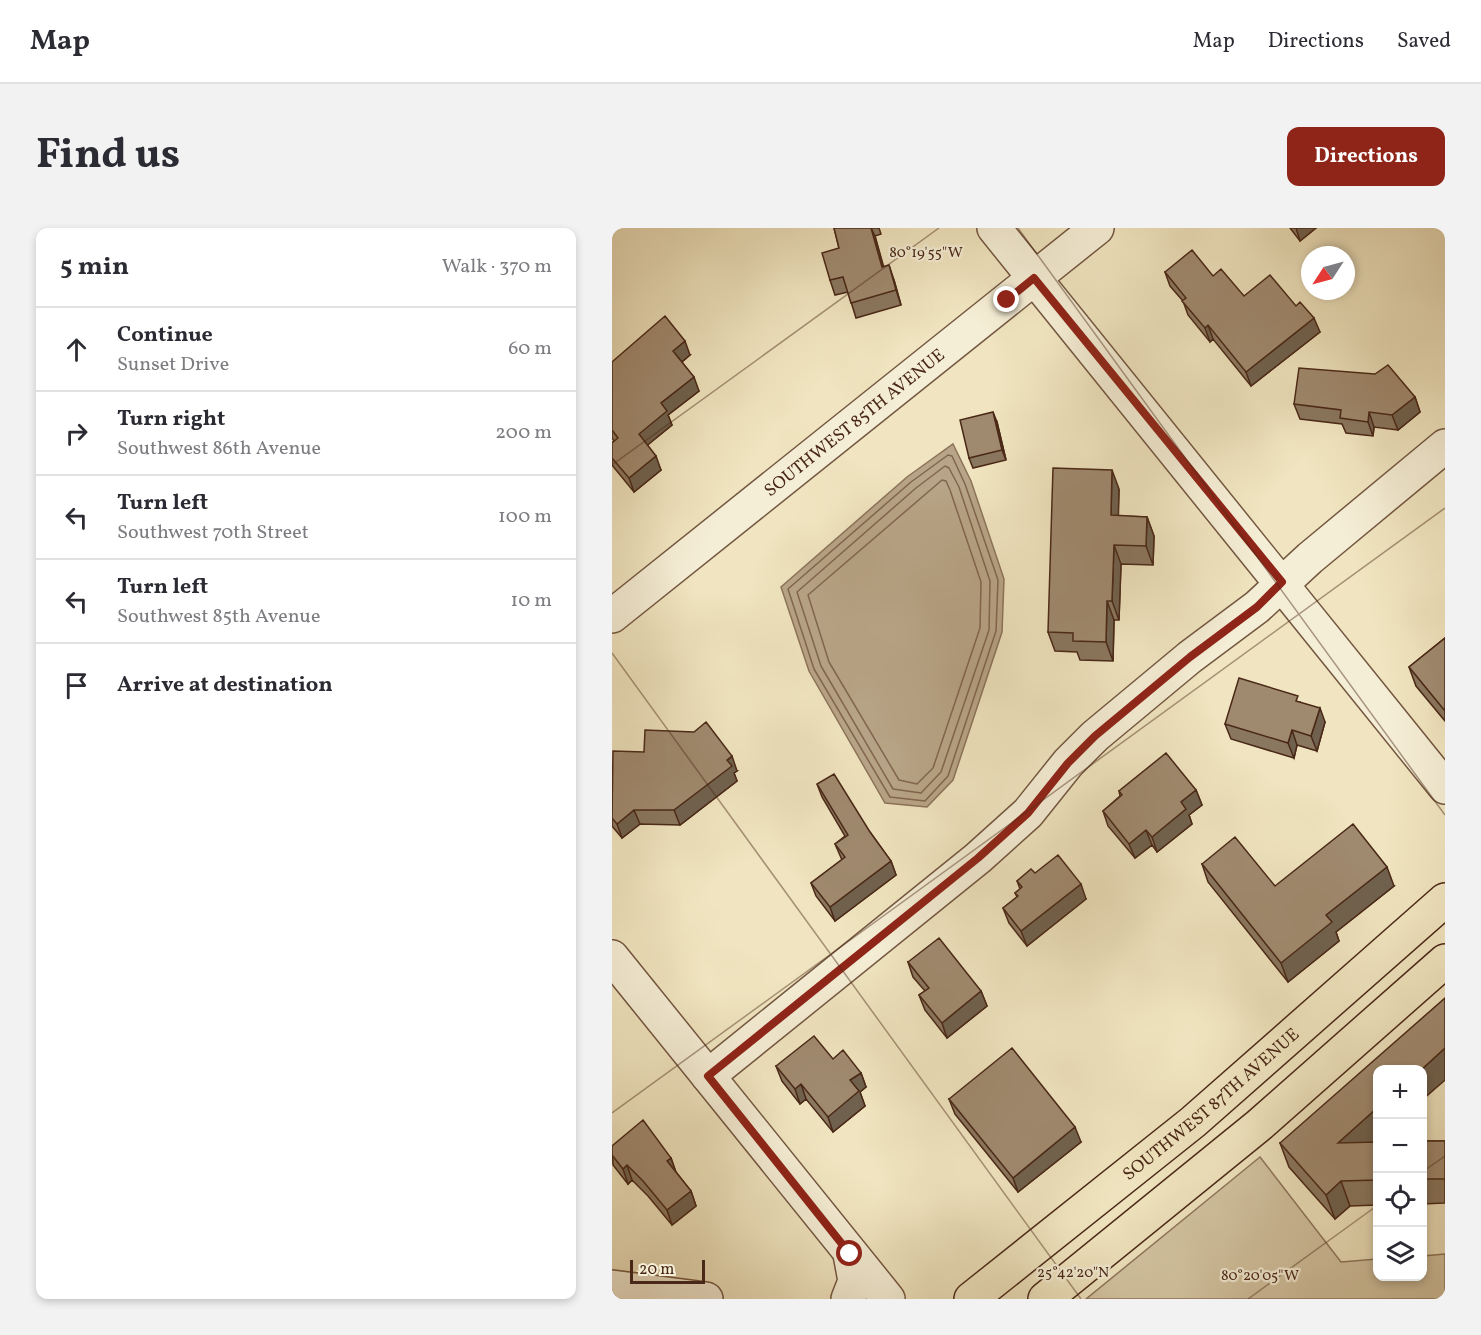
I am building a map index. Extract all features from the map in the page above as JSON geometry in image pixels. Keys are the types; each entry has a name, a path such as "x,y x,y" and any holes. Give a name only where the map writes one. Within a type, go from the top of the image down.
{"main road":[{"name":"SOUTHWEST 87TH AVENUE","path":"970,1299 1192,1122 1445,900"},
{"path":"1045,1299 1258,1126 1445,961"},
{"path":"1192,1122 1213,1129 1234,1130 1258,1126"}],"street":[{"path":"994,228 1282,582 1445,787"},
{"name":"SOUTHWEST 85TH AVENUE","path":"612,616 1097,228"},
{"path":"708,1076 978,858 1028,813 1068,763 1095,736 1190,657 1257,607 1282,582 1445,446"},
{"path":"612,957 888,1299"},
{"path":"848,1299 855,1281 850,1254"},
{"path":"612,1287 706,1299"}],"shaded area":[{"path":"1260,1157 1341,1262 1373,1259 1373,1281 1427,1281 1427,1256 1445,1254 1445,1299 1086,1299"}],"water":[{"path":"953,444 971,481 1004,579 1002,632 953,780 927,807 885,803 809,671 781,587 907,477"}],"building":[{"path":"834,228 871,228 882,267 889,265 896,290 851,303 843,277 830,280 822,253 839,248"},
{"path":"1192,250 1213,276 1221,269 1244,296 1270,275 1296,306 1300,302 1314,318 1246,372 1208,325 1205,328 1182,301 1186,298 1165,272"},
{"path":"665,316 685,341 673,351 694,377 661,403 667,411 639,434 656,456 629,478 612,458 612,443 618,438 612,430 612,362"},
{"path":"1388,365 1415,397 1392,415 1369,412 1368,422 1340,418 1341,410 1294,404 1299,368 1375,374"},
{"path":"993,412 1002,450 969,458 960,420"},
{"path":"1053,468 1112,470 1111,515 1147,517 1146,546 1114,545 1112,601 1107,601 1106,642 1073,641 1073,633 1048,632"},
{"path":"1445,638 1445,711 1409,667"},
{"path":"1239,678 1298,696 1296,701 1320,708 1311,736 1292,730 1288,743 1225,724"},
{"path":"706,722 732,756 727,760 732,766 674,810 634,810 617,824 612,818 613,751 644,752 645,730 694,732"},
{"path":"1166,753 1196,790 1181,802 1186,809 1152,837 1146,830 1129,844 1103,811 1122,795 1119,791"},
{"path":"834,774 891,861 830,907 811,883 845,857 835,844 848,835 817,784"},
{"path":"1353,824 1387,867 1326,915 1332,922 1281,963 1202,864 1235,837 1275,886"},
{"path":"1058,855 1081,884 1021,931 1003,908 1018,896 1015,893 1022,887 1017,881 1031,869 1035,873"},
{"path":"939,938 981,991 942,1023 919,995 929,988 908,962"},
{"path":"1445,998 1445,1048 1426,1065 1373,1065 1373,1112 1338,1143 1373,1142 1373,1180 1341,1181 1326,1195 1280,1143"},
{"path":"814,1036 833,1059 843,1050 861,1073 850,1080 859,1091 828,1117 801,1084 795,1089 776,1066"},
{"path":"1012,1048 1075,1127 1013,1178 949,1099"},
{"path":"643,1120 671,1158 667,1161 691,1191 667,1210 627,1165 623,1169 612,1155 612,1146"},
{"path":"1427,1141 1445,1141 1445,1179 1427,1179"}],"route":[{"path":"850,1254 708,1076 952,880 1013,828 1041,798 1068,763 1095,736 1190,657 1257,607 1282,582 1034,278 1007,300"}]}
